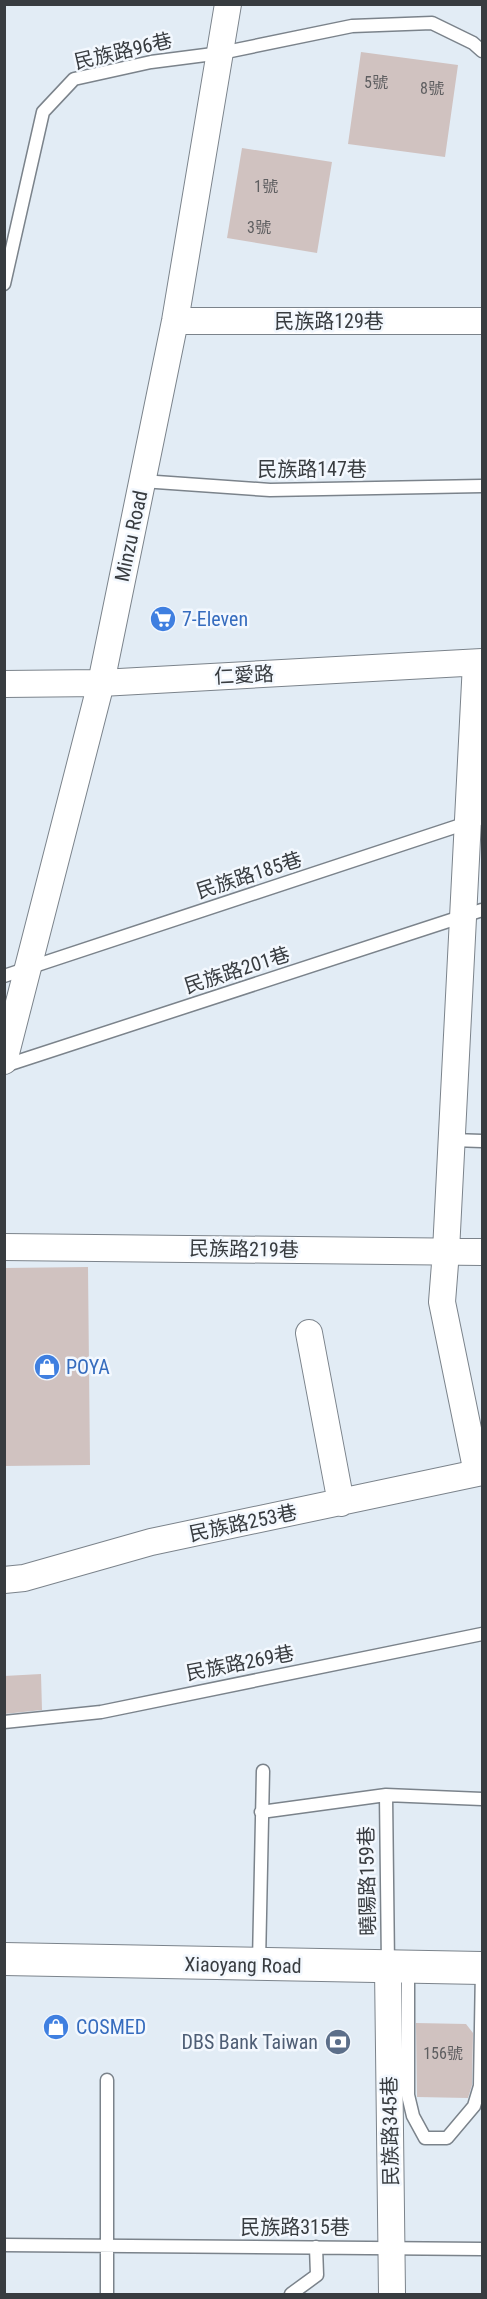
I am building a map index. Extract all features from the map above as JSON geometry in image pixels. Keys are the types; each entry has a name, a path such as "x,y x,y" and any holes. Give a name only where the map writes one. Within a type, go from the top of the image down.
{"street":[{"name":"Minzu Road","path":"4,1061 16,972 101,683 175,321 228,4"},
{"name":"民族路129巷","path":"175,321 483,321"},
{"name":"仁愛路","path":"4,684 101,683 479,663"},
{"path":"479,663 471,1000 452,1140 442,1302 480,1472"},
{"name":"民族路219巷","path":"4,1247 483,1252"},
{"path":"309,1333 341,1503"},
{"name":"民族路253巷","path":"4,1580 24,1578 151,1542 480,1472"},
{"name":"Xiaoyang Road","path":"4,1959 259,1966 482,1968"},
{"name":"民族路345巷","path":"392,2295 391,2246 398,1967"}],"lane":[{"name":"民族路96巷","path":"4,284 43,112 74,79 151,62 221,53 352,26 432,23 473,43 483,51"},
{"name":"民族路147巷","path":"142,481 270,490 483,486"},
{"name":"民族路185巷","path":"16,972 475,821"},
{"name":"民族路201巷","path":"4,1066 473,914"},
{"path":"452,1140 483,1141"},
{"name":"民族路269巷","path":"4,1722 101,1712 483,1634"},
{"path":"259,1966 262,1771"},
{"name":"曉陽路159巷","path":"386,1795 408,2095 412,2116 426,2138 447,2138 474,2106 480,2086 482,1968"},
{"name":"曉陽路159巷","path":"261,1812 386,1795 483,1799"},
{"path":"107,2080 107,2295"},
{"name":"民族路315巷","path":"4,2245 391,2246 483,2249"},
{"path":"291,2295 317,2275 316,2247"}],"building":[{"path":"361,52 458,65 445,157 348,144"},
{"path":"242,148 332,162 317,253 227,238"},
{"name":"POYA","path":"88,1267 90,1465 4,1466 4,1268"},
{"path":"41,1674 42,1710 4,1714 4,1676"},
{"path":"416,2023 466,2024 473,2033 472,2085 468,2098 417,2097"}],"place":[{"name":"7-Eleven","path":"163,619"},
{"name":"POYA","path":"47,1367"},
{"name":"COSMED","path":"56,2027"},
{"name":"DBS Bank Taiwan","path":"338,2042"}]}
